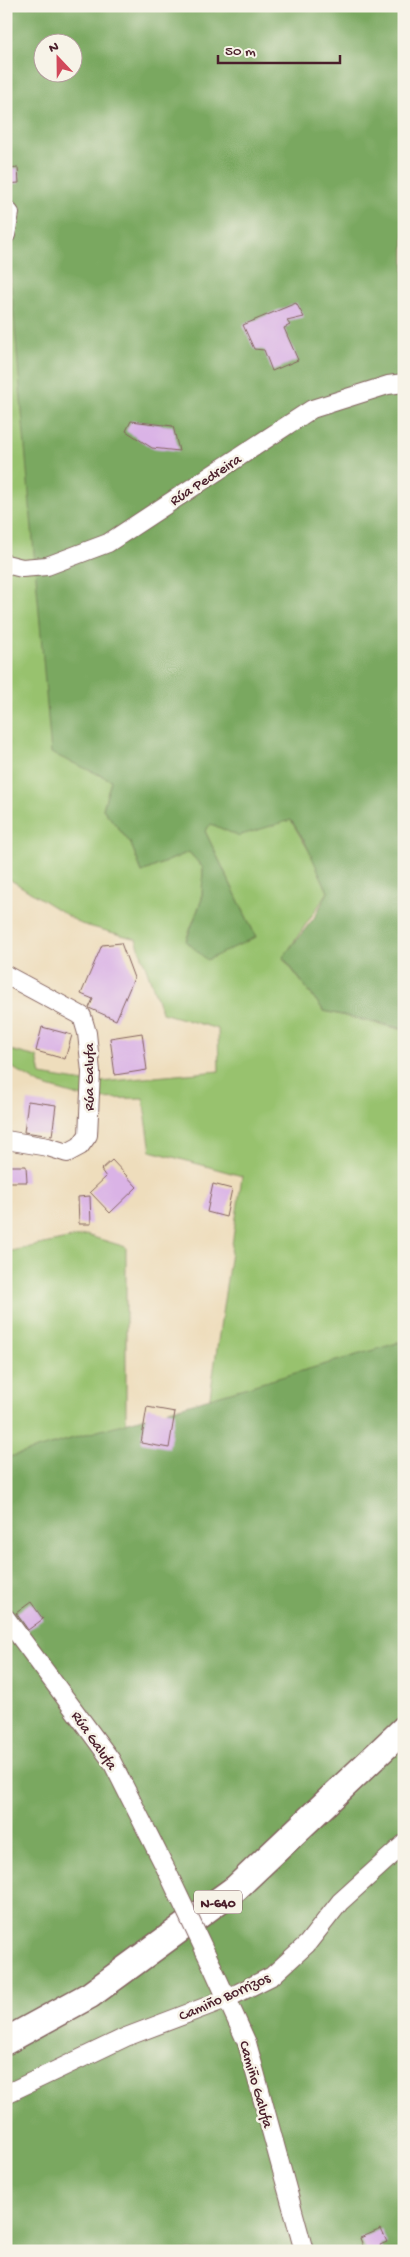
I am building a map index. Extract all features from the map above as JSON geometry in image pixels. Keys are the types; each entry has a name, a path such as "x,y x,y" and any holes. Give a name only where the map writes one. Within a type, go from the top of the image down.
{"highway":[{"name":"N-640","path":"6,2041 90,1994 236,1888 404,1729"}],"street":[{"path":"6,209 10,213 6,235"},
{"name":"Rúa Pedreira","path":"6,564 22,568 47,566 108,543 312,409 388,385 404,383"},
{"name":"Rúa Galufa","path":"6,975 82,1016 87,1033 91,1072 88,1135 80,1146 67,1153 48,1147 6,1140"},
{"name":"Rúa Galufa","path":"6,1618 112,1760 167,1870"},
{"name":"Camiño Borrizos","path":"6,2094 126,2037 226,1999 272,1976 307,1944 340,1902 404,1844"},
{"name":"Camiño Galufa","path":"167,1870 246,2043 304,2251"}],"green space":[{"path":"6,6 404,6 404,785 398,787 404,794 404,1029 324,1011 283,957 314,918 328,892 305,842 291,820 238,836 211,824 205,831 256,937 207,960 186,941 202,899 203,868 189,852 142,872 131,844 103,809 111,780 51,753 6,223"},
{"path":"17,282 116,765 103,809 131,844 142,872 189,852 203,868 202,899 186,940 256,937 205,831 229,798 272,789 311,854 328,892 283,958 324,1011 404,1030 404,1387 207,1417 242,1176 151,1151 143,1098 89,1099 41,1085 13,1068 6,1066 6,1049 37,1057 41,1075 90,1083 219,1071 218,1029 162,1013 136,939 81,924 6,877 6,283"},
{"path":"86,1235 126,1247 126,1445 6,1495 6,1252"},
{"path":"404,1341 404,2251 6,2251 6,1458"}],"building":[{"path":"18,168 19,183 6,184 6,169"},
{"path":"296,303 304,317 287,321 290,325 284,328 298,360 272,371 264,350 254,349 243,325"},
{"path":"131,421 173,426 179,451 152,448 126,431"},
{"path":"121,943 134,978 116,1020 89,1008 93,999 81,994 102,945"},
{"path":"42,1027 72,1035 65,1059 36,1051"},
{"path":"142,1033 147,1070 115,1075 110,1038"},
{"path":"28,1101 56,1105 52,1136 24,1132"},
{"path":"112,1160 137,1187 110,1213 90,1192 106,1177 101,1170"},
{"path":"6,1166 26,1166 27,1182 6,1182"},
{"path":"213,1184 232,1189 226,1217 207,1212"},
{"path":"90,1196 91,1224 79,1224 78,1197"},
{"path":"147,1407 175,1412 169,1448 141,1443"},
{"path":"31,1602 43,1619 28,1630 16,1613"},
{"path":"381,2229 387,2242 380,2245 383,2251 365,2251 360,2238"}]}
